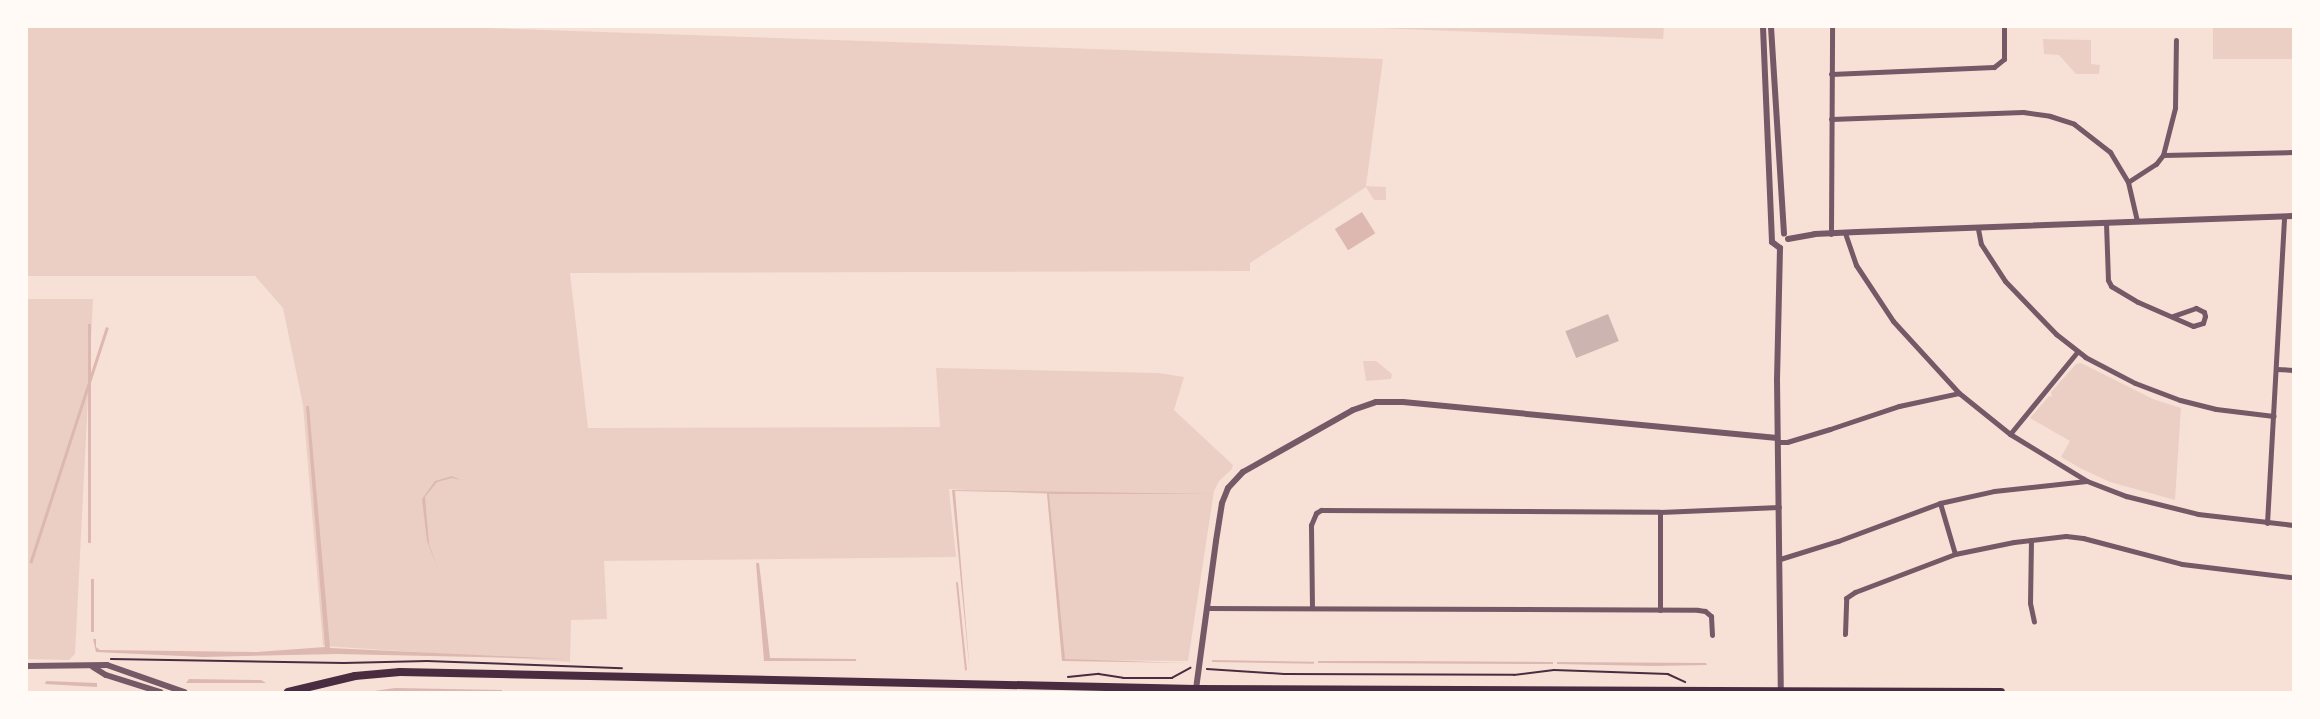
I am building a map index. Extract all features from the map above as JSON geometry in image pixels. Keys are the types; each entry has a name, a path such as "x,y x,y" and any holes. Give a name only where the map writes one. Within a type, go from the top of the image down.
{"main road":[{"path":"288,692 355,676 400,672 1196,689 2001,692"}],"street":[{"path":"1763,27 1762,46 1773,243 1780,248"},
{"path":"1771,27 1786,236 1785,246 1780,248"},
{"path":"1831,234 1832,27"},
{"path":"1830,74 1994,67 2004,59 2004,27"},
{"path":"2128,182 2156,164 2163,155 2175,108 2176,40"},
{"path":"1831,119 2023,112 2050,116 2074,124 2095,138 2110,152 2128,182 2137,221"},
{"path":"2163,155 2293,152"},
{"path":"2267,523 2284,216"},
{"path":"1774,235 2293,216"},
{"path":"2106,223 2108,280 2111,286 2138,302 2173,316 2198,326 2203,323 2205,316 2204,312 2196,308 2173,316"},
{"path":"1978,229 1981,244 2005,281 2056,334 2077,351 2135,383 2180,400 2216,409 2274,416"},
{"path":"1845,233 1856,265 1893,321 1959,393 2010,434 2087,481 2126,496 2176,509 2293,525"},
{"path":"1780,248 1777,440 1781,691"},
{"path":"2010,434 2077,351"},
{"path":"2276,369 2293,370"},
{"path":"1196,689 1197,668 1222,503 1235,479 1316,430 1368,405 1403,402 1777,440 1819,433 1899,406 1959,393"},
{"path":"1780,559 1838,541 1940,503 1994,491 2087,481"},
{"path":"1940,503 1955,554"},
{"path":"1312,608 1311,525 1316,513 1321,510 1660,512 1779,507"},
{"path":"1660,512 1660,610"},
{"path":"1845,634 1846,598 1892,577 1955,554 2031,540 2066,536 2083,538 2182,564 2290,577"},
{"path":"2031,540 2030,603 2034,622"},
{"path":"1206,608 1705,611 1711,616 1712,635"},
{"path":"27,666 117,667 184,692"},
{"path":"93,667 106,675 160,692"}],"path":[{"path":"1197,668 1284,674 1514,675 1554,670 1668,674 1698,692"}],"shaded area":[{"path":"27,27 459,27 1383,59 1366,186 1386,187 1386,200 1374,200 1366,187 1250,263 1250,271 570,273 588,428 940,427 936,368 1159,373 1184,377 1174,410 1233,465 1232,469 1219,481 1214,491 1188,661 1063,660 1047,494 949,489 956,557 604,561 607,619 571,620 570,662 323,646 303,405 283,308 255,276 27,276"},
{"path":"1350,27 1664,27 1663,39"},
{"path":"2213,27 2293,27 2293,59 2213,59"},
{"path":"2043,39 2091,40 2091,64 2100,65 2099,74 2076,74 2059,55 2044,54"},
{"path":"1362,212 1375,233 1348,250 1335,229"},
{"path":"27,299 93,299 75,654 69,660 27,659"},
{"path":"88,324 91,324 91,543 88,543"},
{"path":"106,327 109,328 32,564 29,563"},
{"path":"1363,361 1376,361 1392,374 1391,379 1366,381"},
{"path":"2081,363 2153,399 2181,408 2175,500 2110,482 2082,469 2061,457 2070,441 2030,418 2049,396 2052,397 2051,392 2076,364"},
{"path":"306,406 309,406 330,648 566,659 337,654 203,657 96,652 93,639 96,639 96,647 100,650 257,652 325,647"},
{"path":"452,476 461,480 452,478 437,482 425,497 429,544 438,569 427,541 422,499 435,481"},
{"path":"952,490 1214,494 1049,494 1065,659 1187,663 1062,661 1047,493 955,491 970,674"},
{"path":"756,563 759,563 770,658 856,659 856,661 764,661"},
{"path":"91,579 94,579 94,632 91,632"},
{"path":"1212,660 1314,662 1314,664 1212,662"},
{"path":"1318,661 1553,662 1553,664 1318,663"},
{"path":"1557,662 1706,663 1707,665 1655,666 1557,664"},
{"path":"189,679 261,680 266,683 186,683"},
{"path":"46,681 97,683 97,687 45,684"},
{"path":"395,688 502,690 502,692 367,692"}],"building":[{"path":"1608,314 1619,341 1576,358 1565,331"}],"waterway":[{"path":"957,583 966,670"}]}
